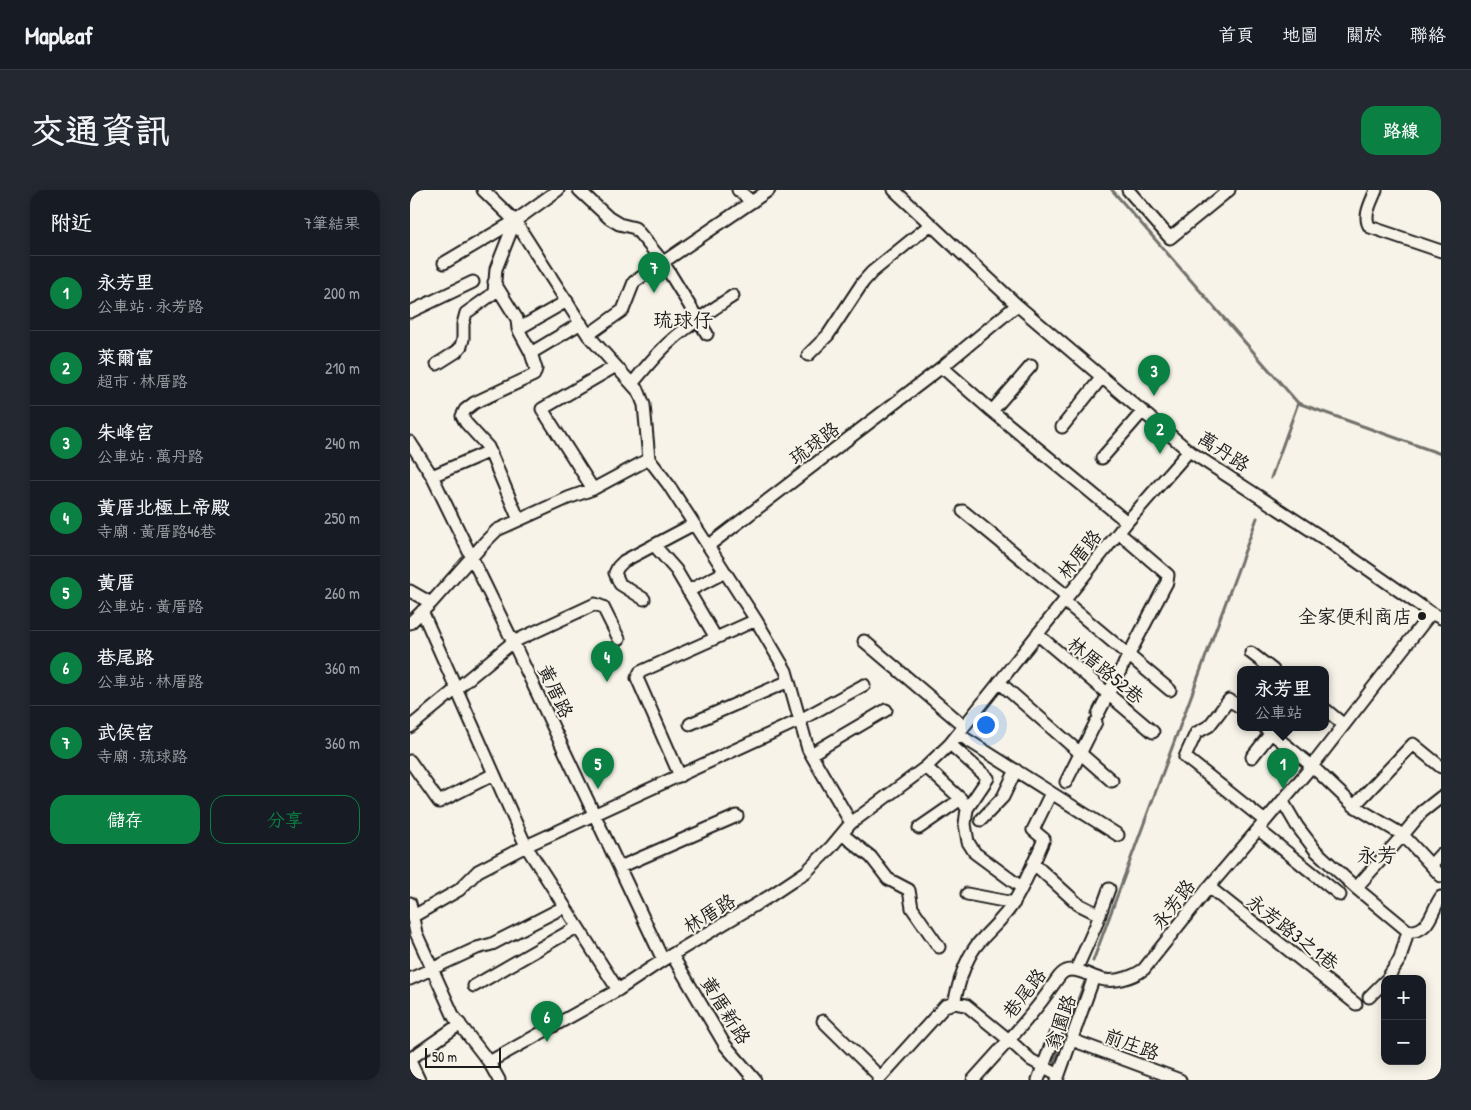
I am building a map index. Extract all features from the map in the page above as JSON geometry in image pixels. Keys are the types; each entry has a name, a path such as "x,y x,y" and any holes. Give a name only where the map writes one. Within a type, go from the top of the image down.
{"street":[{"path":"483,190 515,221 588,335 639,392 644,405 649,459 694,524 756,620 786,671 811,754 851,823"},
{"path":"444,263 515,221 558,190"},
{"path":"578,190 615,223 634,228 662,262 707,334"},
{"path":"738,190 752,202"},
{"path":"588,335 623,310 634,282 769,190"},
{"name":"萬丹路","path":"894,190 1017,305 1189,450 1314,532 1436,616"},
{"path":"1128,190 1170,238 1229,190"},
{"path":"1376,190 1366,218 1370,227 1441,251"},
{"path":"437,364 456,352 461,346 464,339 464,318 466,313 494,292 496,269 515,221"},
{"path":"808,355 828,336 863,282 872,272 931,224"},
{"path":"410,312 473,282"},
{"path":"494,282 517,319 518,329 531,353 536,369 534,375 474,403 465,410 462,416 488,447 519,520"},
{"path":"632,384 672,340 733,296"},
{"path":"518,329 567,301"},
{"name":"琉球路","path":"708,546 942,367 1017,305"},
{"path":"531,353 581,323"},
{"path":"593,489 542,408 616,366"},
{"path":"992,412 1031,366"},
{"path":"942,367 992,412 1127,522"},
{"path":"1062,428 1102,377"},
{"path":"1102,458 1143,411"},
{"name":"黃厝路","path":"410,442 432,476 620,867 667,957"},
{"name":"林厝路","path":"489,1062 618,990 667,957 770,896 806,872 851,823 926,766 950,744 1127,522 1189,450"},
{"path":"432,476 490,451"},
{"path":"410,623 497,530 593,489 649,459"},
{"path":"963,510 1066,599 1124,662 1170,690"},
{"path":"644,600 620,584 615,573 618,567 624,561 694,524"},
{"path":"1066,782 1124,662 1167,582 1168,575 1119,532"},
{"path":"654,545 676,570 716,638"},
{"path":"688,591 725,572"},
{"path":"410,591 427,607 457,688 526,846 618,990"},
{"path":"410,727 513,642 595,604 603,607 619,639"},
{"name":"永芳路","path":"1094,976 1102,980 1123,979 1134,977 1144,969 1209,887 1283,802 1344,725 1436,616"},
{"path":"680,776 637,678 640,672 756,620"},
{"name":"林厝路52巷","path":"1037,634 1153,732"},
{"path":"864,642 961,730 1016,770 1118,835"},
{"path":"1251,653 1268,666"},
{"path":"690,724 788,681"},
{"path":"999,682 1112,781"},
{"path":"412,917 459,890 478,871 526,846 800,720 864,685"},
{"path":"1237,705 1230,700 1209,726 1196,733 1185,757 1340,896"},
{"path":"811,754 886,710"},
{"path":"1329,712 1344,725"},
{"path":"1252,757 1267,731"},
{"path":"1269,731 1312,766 1354,806 1404,835 1441,876"},
{"path":"919,828 964,804 988,778 950,744"},
{"path":"1354,806 1413,744 1441,767"},
{"path":"410,761 439,802 494,774"},
{"path":"926,766 964,804 968,842 976,853 1021,887"},
{"path":"981,820 1002,797 1016,770"},
{"path":"824,1021 879,1079 945,1006 954,1003 960,978 969,956 1014,903 1033,863 1044,839 1033,830 1052,793"},
{"path":"1356,888 1422,812 1441,797"},
{"path":"1283,802 1308,842 1356,888 1408,931 1420,929 1431,918 1441,898"},
{"path":"620,867 737,816"},
{"path":"842,834 871,857 888,879 909,890 912,908 940,947"},
{"path":"1431,865 1441,854"},
{"path":"1033,863 1078,904 1100,914"},
{"name":"永芳路3之1巷","path":"1209,887 1356,1004"},
{"path":"1076,970 1109,889"},
{"path":"967,894 1014,903"},
{"path":"410,903 415,946 432,970 454,1017 489,1062 499,1080"},
{"path":"410,979 477,948 492,944 564,907"},
{"path":"474,986 577,927"},
{"path":"1389,975 1400,959 1408,931"},
{"name":"黃厝新路","path":"667,957 725,1045 755,1080"},
{"name":"巷尾路","path":"954,1003 966,1005 1009,1040 1036,1009 1060,974 1067,970 1076,970 1094,976"},
{"name":"翁園路","path":"1058,1077 1094,976"},
{"path":"1369,997 1381,985"},
{"path":"419,1080 410,1060 460,1024"},
{"path":"1038,1080 1056,1032"},
{"path":"973,1080 1009,1040 1031,1060 1058,1077"},
{"name":"前庄路","path":"1072,1040 1180,1080"}],"waterway":[{"path":"1112,190 1298,403 1441,454"},
{"path":"1271,478 1298,403"},
{"path":"1093,961 1257,518"},
{"path":"1052,1068 1085,981"}],"place":[{"name":"武侯宮","path":"654,293"},
{"name":"朱峰宮","path":"1154,396"},
{"name":"萊爾富","path":"1160,454"},
{"name":"全家便利商店","path":"1422,616"},
{"name":"黃厝北極上帝殿","path":"607,682"},
{"name":"黃厝","path":"598,789"},
{"name":"永芳里","path":"1283,789"},
{"name":"巷尾路","path":"547,1042"}],"district":[{"name":"琉球仔","path":"683,320"},
{"name":"永芳","path":"1377,855"}]}
